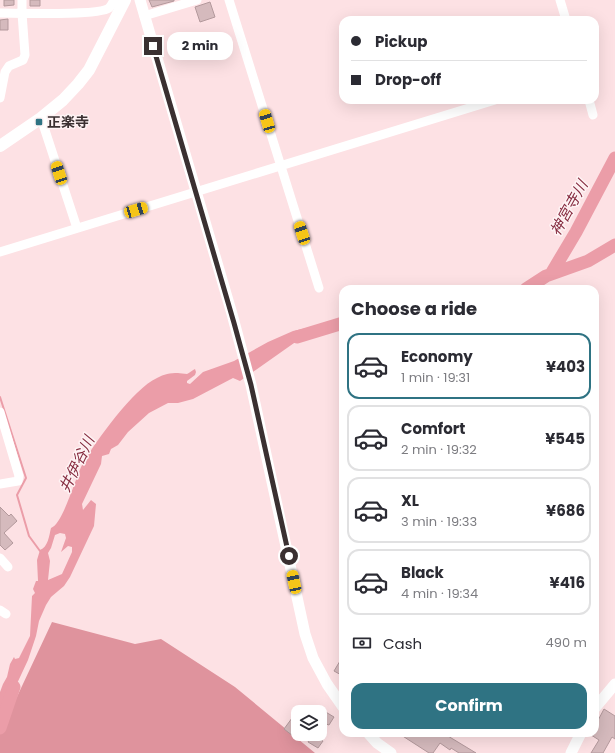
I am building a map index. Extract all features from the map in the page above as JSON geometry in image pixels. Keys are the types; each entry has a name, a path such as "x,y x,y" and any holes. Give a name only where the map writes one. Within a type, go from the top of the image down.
{"main road":[{"path":"0,146 41,118 69,94 89,70 125,0"}],"street":[{"path":"0,98 5,72 9,66 23,60 25,55 22,0"},
{"path":"0,13 100,12 109,8 114,0"},
{"path":"140,0 251,385 305,634 313,658 327,684 339,701"},
{"path":"144,16 197,0"},
{"path":"229,0 320,288"},
{"path":"560,0 565,16"},
{"path":"0,252 482,104"},
{"path":"590,104 593,115"},
{"path":"41,118 77,228"},
{"path":"0,412 19,476 18,481 0,484"},
{"path":"0,558 8,567"},
{"path":"599,703 615,684"},
{"path":"372,737 391,753"},
{"path":"571,753 580,737"}],"shaded area":[{"path":"311,327 313,335 304,336 240,381 233,378 193,399 178,403 168,403 149,413 128,432 118,445 111,449 109,454 102,456 101,464 82,504 83,510 91,500 96,504 94,526 70,577 64,586 51,597 46,605 39,621 28,660 0,720 0,692 7,677 10,664 14,657 15,659 19,658 30,636 32,596 35,593 33,589 36,581 38,581 37,560 40,550 45,546 49,538 51,528 56,525 65,509 83,463 106,429 137,393 160,377 172,373 187,374 195,369 195,375 187,381 187,383 190,384 203,372 234,361 268,342 293,331","holes":["60,533 65,534 66,538 61,552 68,546 72,547 72,552 62,574 48,580 50,561 48,553 55,535"]},
{"path":"52,622 135,644 161,639 235,687 291,733 291,741 300,741 315,753 0,753 0,733"}],"building":[{"path":"4,0 14,0 14,5 4,6"},
{"path":"30,0 40,0 40,6 30,6"},
{"path":"149,0 174,0 174,1 152,7"},
{"path":"210,2 215,17 200,22 195,7"},
{"path":"8,19 8,30 0,30 0,20"},
{"path":"0,507 9,516 11,514 17,521 4,533 13,543 5,550 0,545"},
{"path":"339,663 339,674 334,671"},
{"path":"604,709 615,716 615,739 612,737 603,753 591,753 599,740 594,737 599,737 599,718"},
{"path":"327,713 334,717 329,725 327,724"},
{"path":"291,719 291,734 284,729"},
{"path":"404,737 450,737 476,753 459,753 451,748 450,750 440,743 433,753 429,753"},
{"path":"309,741 323,741 318,748"}],"waterway":[{"name":"神宮寺川","path":"551,274 576,232 615,158"},
{"name":"井伊谷川","path":"532,285 546,276 588,261 615,245"},
{"name":"井伊谷川","path":"297,337 339,324"},
{"path":"0,397 26,478 17,495 29,536 40,551"},
{"name":"井伊谷川","path":"0,728 14,687"}],"place":[{"name":"正楽寺","path":"39,122"}],"route":[{"path":"153,46 251,385 289,556"}]}
